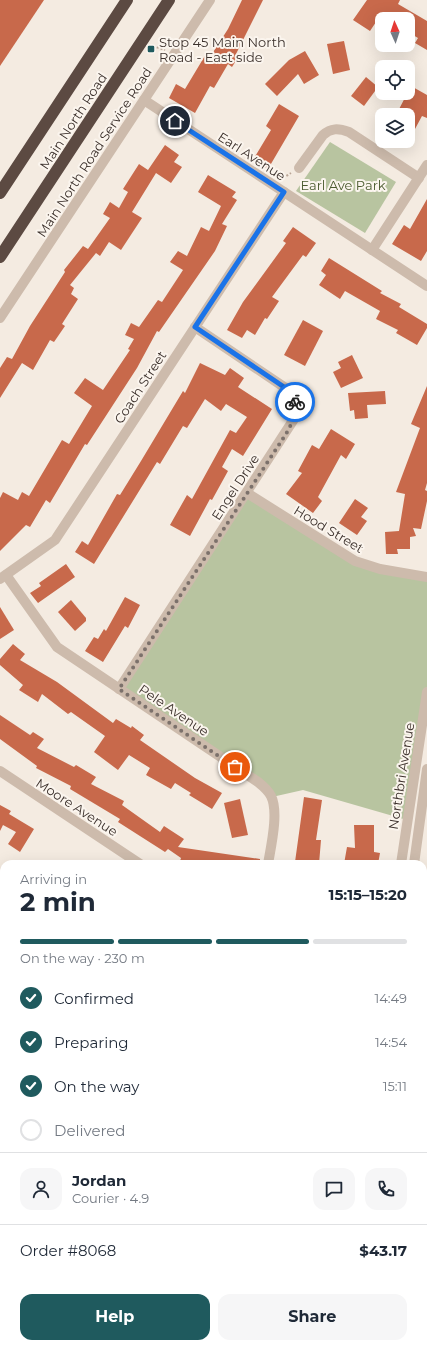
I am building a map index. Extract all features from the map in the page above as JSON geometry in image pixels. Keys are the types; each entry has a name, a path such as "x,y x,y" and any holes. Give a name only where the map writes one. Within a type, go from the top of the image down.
{"highway":[{"name":"Main North Road","path":"0,193 127,0"},
{"name":"Main North Road","path":"0,257 169,0"}],"street":[{"name":"Main North Road Service Road","path":"0,318 210,0"},
{"name":"Earl Avenue","path":"144,100 427,286"},
{"path":"299,168 322,135 336,128 349,132 419,178"},
{"path":"372,250 427,165"},
{"name":"Coach Street","path":"3,577 55,540 284,192"},
{"name":"Engel Drive","path":"119,689 294,419 295,404 287,389 195,327"},
{"name":"Hood Street","path":"247,493 355,561 380,569 427,577"},
{"name":"Pele Avenue","path":"3,577 56,647 258,782 269,793 274,805 273,828 269,860"},
{"name":"Northbri Avenue","path":"402,860 427,692"},
{"name":"Northbri Avenue","path":"415,860 427,769"},
{"name":"Moore Avenue","path":"0,771 134,860"}],"path":[{"path":"273,184 299,168"}],"green space":[{"name":"Earl Ave Park","path":"330,142 396,182 365,233 296,191"},
{"path":"247,493 343,555 427,577 427,692 407,820 303,790 272,797 119,689"}],"building":[{"path":"0,0 44,0 0,66"},
{"path":"242,0 263,0 236,54 239,56 232,67 228,64 214,88 210,86 195,113 169,98 176,84 185,89 206,54 210,57 228,29"},
{"path":"367,0 400,0 398,4 412,12 375,12 375,24 370,31 353,20"},
{"path":"415,14 427,21 427,50 415,43 418,38 415,36"},
{"path":"344,41 350,70 333,74 327,44"},
{"path":"305,51 319,75 304,84 298,74 277,96 265,84 289,60"},
{"path":"366,77 375,84 375,91 364,106 351,96"},
{"path":"415,88 427,95 427,118 422,116 415,129 415,108 400,108 404,100 415,100"},
{"path":"279,104 299,116 268,169 253,160 271,130 266,126"},
{"path":"165,145 179,155 174,162 182,167 171,183 156,173 132,212 142,218 121,250 109,242 100,256 96,253 70,285 74,288 71,294 78,299 62,324 65,326 54,342 50,340 33,370 22,363 0,398 0,368 7,357 12,359 30,326 65,272 64,270 83,246 88,249 110,218 103,214 110,202 119,208 128,192 123,189 139,164 148,170"},
{"path":"208,175 236,192 232,197 237,200 222,224 227,226 215,251 159,332 157,331 137,368 87,445 85,444 50,503 46,500 30,527 26,525 0,551 0,498 3,492 18,500 22,492 29,496 62,440 69,444 92,406 74,393 85,378 103,390 130,350 128,349 134,339 125,335 131,323 139,327 158,300 162,302 183,270 170,262 178,251 187,256 201,227 209,231 221,206 198,192"},
{"path":"427,199 427,251 421,261 392,244 404,225 410,229"},
{"path":"293,227 316,243 306,257 303,255 272,297 279,301 267,319 265,318 255,335 247,330 242,338 227,330 243,302 286,243 283,241"},
{"path":"329,258 382,291 380,293 401,304 399,307 427,324 427,328 417,345 396,333 398,330 376,319 380,311 345,291 340,299 319,285 326,275 321,271"},
{"path":"303,320 323,331 305,366 284,355"},
{"path":"352,355 363,378 341,388 333,372 341,368 338,362"},
{"path":"200,363 225,375 230,368 244,378 238,387 272,409 243,456 232,449 222,467 228,471 212,500 210,499 190,536 170,525 187,495 192,499 230,430 236,433 247,417 226,404 221,411 205,399 187,428 183,426 160,464 157,462 94,564 75,552 82,541 88,545 117,494 120,495 183,391 185,393"},
{"path":"427,386 427,483 425,490 427,491 427,501 421,529 413,528 416,536 410,537 410,549 397,549 398,554 386,554 385,532 399,531 405,494 396,492 420,428 411,424"},
{"path":"385,391 386,404 367,405 368,418 355,419 354,410 350,411 348,393"},
{"path":"331,429 355,444 346,459 341,455 318,497 322,501 313,513 286,494 302,473 298,471 312,445 319,449"},
{"path":"355,499 368,508 361,517 367,521 357,535 339,523"},
{"path":"66,564 75,577 38,603 30,593 41,586 39,583"},
{"path":"125,597 140,605 128,628 125,626 103,662 85,651 94,637 98,639 104,629 106,631"},
{"path":"71,600 86,618 86,621 75,631 58,612"},
{"path":"0,607 14,630 0,639"},
{"path":"13,644 25,654 20,660 57,682 113,723 116,719 131,728 132,726 144,735 140,740 195,778 222,793 212,809 189,795 191,793 175,783 171,789 146,775 150,768 129,755 118,770 94,752 105,736 71,712 68,714 42,694 38,702 19,690 23,685 0,665 0,659"},
{"path":"0,715 30,735 33,732 44,739 37,748 74,767 76,765 96,777 91,784 124,801 122,805 160,832 164,826 184,839 178,847 260,860 180,860 181,858 168,849 165,852 118,822 120,819 70,789 71,786 36,768 37,766 0,739"},
{"path":"304,797 322,800 316,840 321,840 319,860 295,860"},
{"path":"240,799 248,835 232,838 224,803"},
{"path":"0,805 11,811 9,814 34,829 20,852 8,844 16,832 3,825 0,831"},
{"path":"354,825 374,825 374,852 380,853 379,860 345,860 347,847 355,848"}],"way so far":[{"path":"235,767 119,689 286,434 294,419 296,408 295,402"}],"place":[{"name":"Stop 45 Main North Road - East side","path":"151,49"}],"route":[{"path":"175,121 284,192 272,208 195,327 287,389 295,402"}]}
